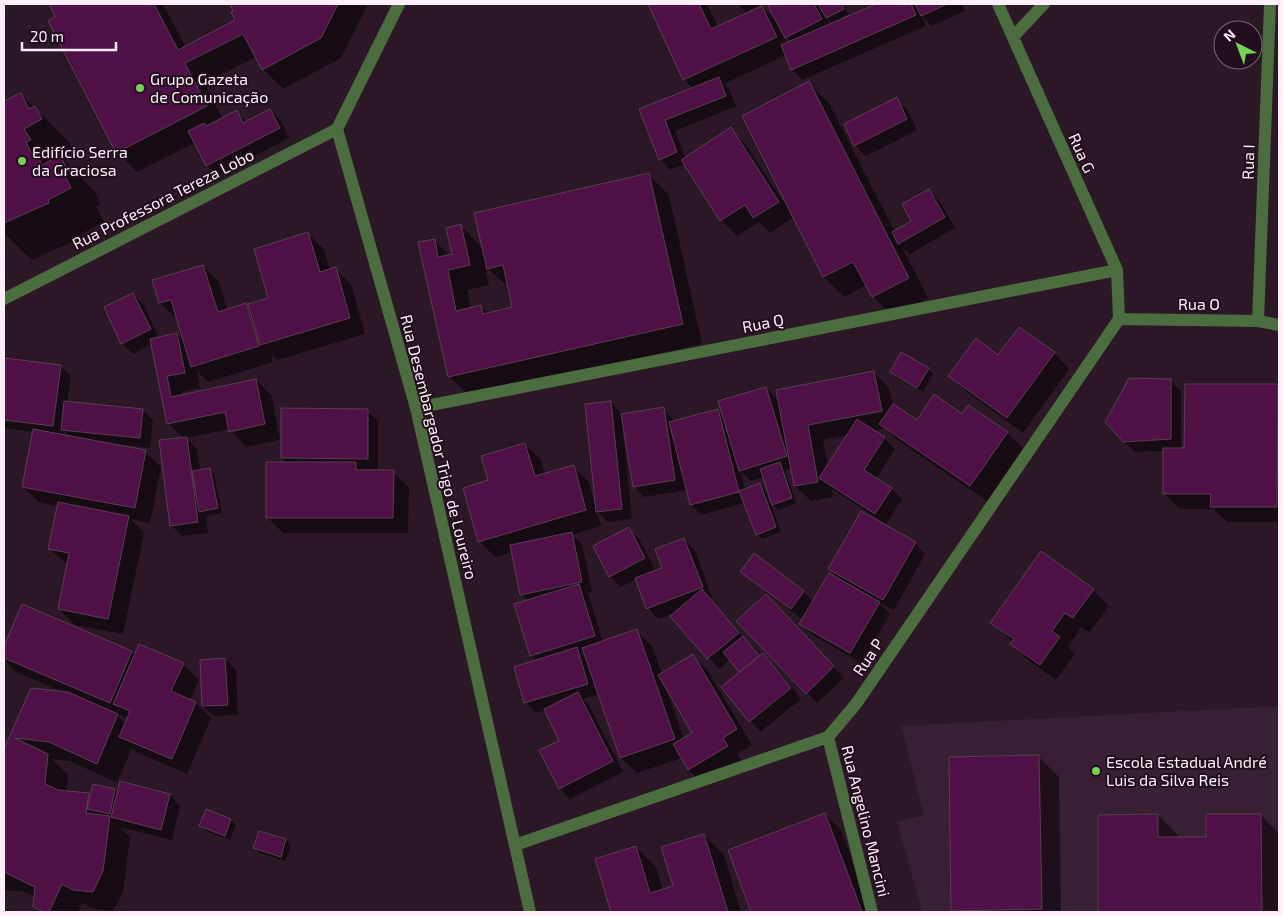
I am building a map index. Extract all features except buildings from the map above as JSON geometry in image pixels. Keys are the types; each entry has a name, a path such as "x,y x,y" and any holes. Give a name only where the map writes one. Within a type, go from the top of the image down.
{"street":[{"path":"337,129 400,4"},
{"name":"Rua G","path":"998,4 1117,270 1119,319"},
{"path":"1013,37 1044,4"},
{"name":"Rua I","path":"1258,321 1270,4"},
{"name":"Rua Professora Tereza Lobo","path":"4,298 337,129"},
{"name":"Rua Desembargador Trigo de Loureiro","path":"337,129 416,408 530,912"},
{"name":"Rua Q","path":"416,408 1117,270"},
{"name":"Rua O","path":"1119,319 1258,321 1279,325"},
{"name":"Rua P","path":"828,737 856,704 1119,319"},
{"path":"515,845 828,737"},
{"name":"Rua Angelino Mancini","path":"828,737 872,912"}],"shaded area":[{"name":"Escola Estadual André Luis da Silva Reis","path":"1279,706 1279,912 922,912 897,822 924,815 901,726"}],"place":[{"name":"Grupo Gazeta de Comunicação","path":"140,88"},
{"name":"Edifício Serra da Graciosa","path":"22,161"},
{"name":"Escola Estadual André Luis da Silva Reis","path":"1096,771"}]}
